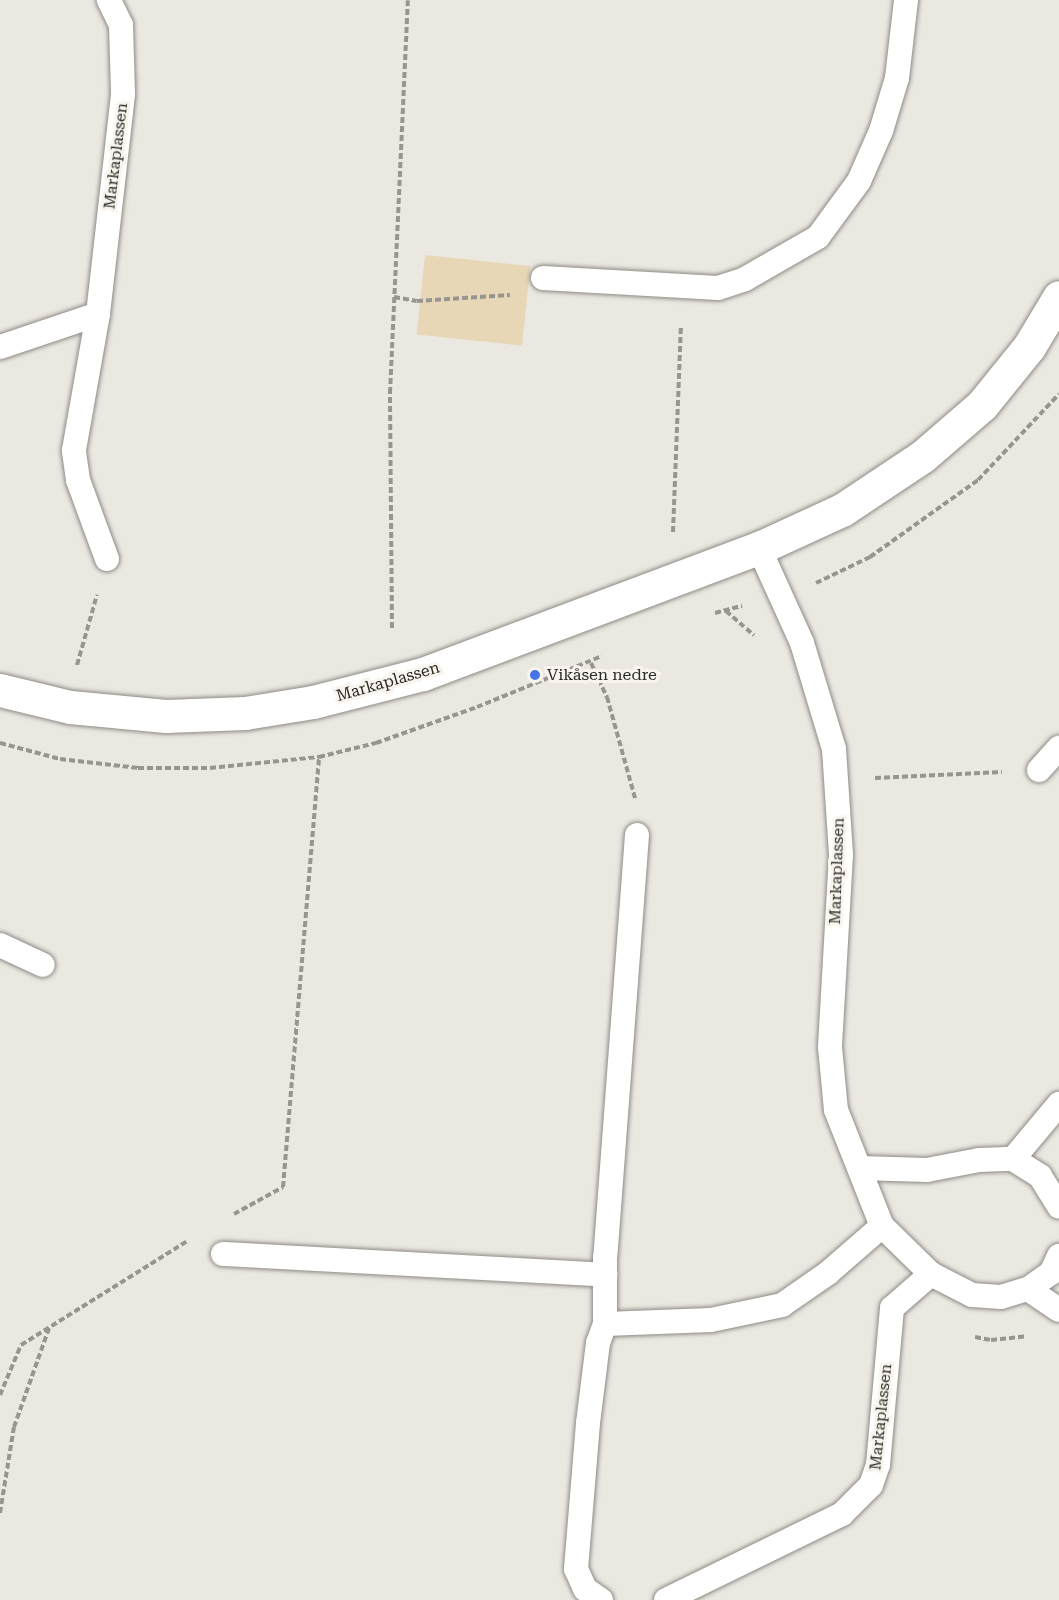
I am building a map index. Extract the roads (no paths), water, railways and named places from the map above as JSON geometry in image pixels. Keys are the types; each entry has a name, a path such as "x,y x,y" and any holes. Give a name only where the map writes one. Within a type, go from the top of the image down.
{"street":[{"name":"Markaplassen","path":"0,690 70,707 166,716 245,713 313,702 423,674 759,548 842,510 923,456 982,405 1029,347 1059,297"}],"lane":[{"name":"Markaplassen","path":"107,560 78,480 74,450 98,314 123,93 120,25 110,0"},
{"path":"543,278 682,288 718,288 746,279 818,237 859,181 881,131 897,78 906,0"},
{"path":"0,348 98,314"},
{"name":"Markaplassen","path":"759,548 802,643 822,703 837,780 841,855 830,1047 836,1110 882,1226 931,1274 972,1295 1000,1297 1028,1289 1051,1273 1059,1256"},
{"path":"1039,770 1059,748"},
{"path":"601,1600 585,1589 576,1569 588,1423 604,1324 605,1275 637,835"},
{"path":"0,945 43,964"},
{"path":"1013,1159 1059,1104"},
{"path":"860,1168 927,1170 978,1160 1013,1159 1040,1176 1059,1206"},
{"path":"604,1324 711,1320 782,1305 828,1273 882,1226"},
{"path":"223,1254 605,1275"},
{"name":"Markaplassen","path":"666,1600 842,1514 871,1485 878,1465 892,1308 931,1274"},
{"path":"1028,1289 1059,1310"}],"place":[{"name":"Vikåsen nedre","path":"535,675"}]}
